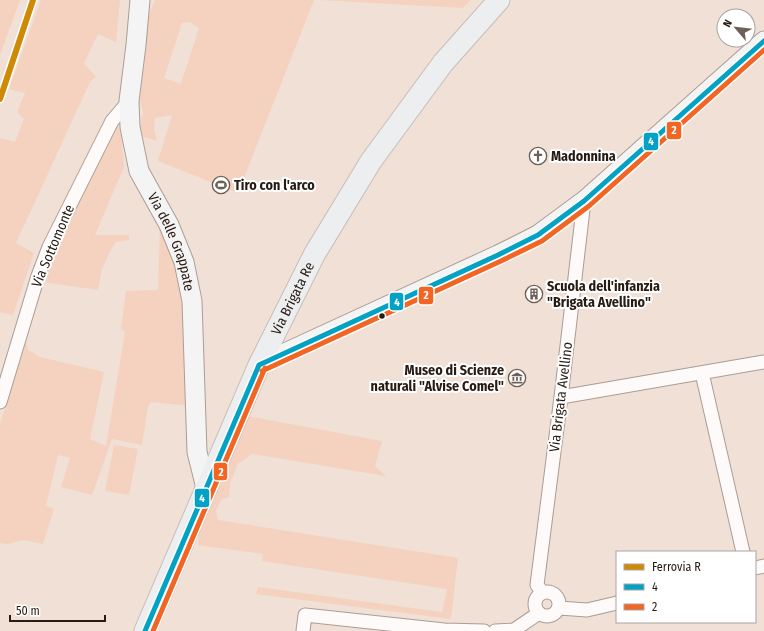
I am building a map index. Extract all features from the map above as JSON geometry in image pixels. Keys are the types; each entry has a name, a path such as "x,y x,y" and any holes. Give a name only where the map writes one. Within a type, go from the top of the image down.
{"main road":[{"name":"Via delle Grappate","path":"140,0 129,101 130,127 139,171 169,225 184,262 192,301 197,452 206,488"},
{"name":"Via Brigata Re","path":"145,631 259,365 314,255 371,161 443,63 499,0"},
{"path":"259,365 538,235 584,201 764,41"}],"street":[{"name":"Via Sottomonte","path":"0,402 38,276 49,247 112,121 129,101"},
{"name":"Via Brigata Avellino","path":"542,592 537,585 584,201"},
{"path":"561,397 764,362"},
{"path":"702,373 743,551"},
{"path":"542,592 552,592 556,595 560,603 559,608 553,615 544,616 539,614 536,610 535,600 542,592"},
{"path":"559,608 587,610 616,603"},
{"path":"495,631 514,630 539,614"},
{"path":"303,631 305,615 444,630 484,631"}],"shaded area":[{"path":"0,0 20,0 0,55"},
{"path":"41,0 120,0 116,42 98,34 84,63 96,77 90,82 16,243 34,253 13,315 0,312 0,138 15,142 24,119 17,112 25,93 9,89"},
{"path":"155,0 314,0 238,193 158,161 172,115 155,118 154,129 157,141 139,135 143,111 139,98 143,27","holes":["190,22 199,28 181,84 164,78 182,23"]},
{"path":"319,0 471,0 463,8"},
{"path":"117,125 121,131 124,167 95,235 129,235 129,240 116,242 111,249 102,269 98,290 42,282 60,241"},
{"path":"160,221 177,262 186,306 189,406 151,402 148,406 142,445 112,439 92,495 61,487 70,458 58,455 46,506 54,509 43,544 23,540 8,544 0,543 0,424 26,342 28,350 40,357 104,372 90,439 106,446 125,332 121,328 126,291 158,290"},
{"path":"247,416 382,441 375,466 386,476 252,454 238,464 230,483 229,497 222,499 216,510 218,520 458,558 451,619 256,594 258,587 442,612 447,589 262,561 263,554 198,545 200,522"},
{"path":"114,445 138,449 129,495 105,491"}],"rail line":[{"name":"R","path":"0,99 33,0"}],"transit line":[{"name":"4","path":"259,365 498,255 538,235 584,201 764,41"},
{"name":"2","path":"262,371 542,241 589,206 764,50"},
{"name":"4","path":"145,631 259,365"},
{"name":"2","path":"153,631 265,368"}],"place":[{"name":"Madonnina","path":"538,156"},
{"name":"Tiro con l'arco","path":"221,185"},
{"name":"Scuola dell'infanzia \"Brigata Avellino\"","path":"534,294"},
{"name":"Museo di Scienze naturali \"Alvise Comel\"","path":"517,378"}]}
